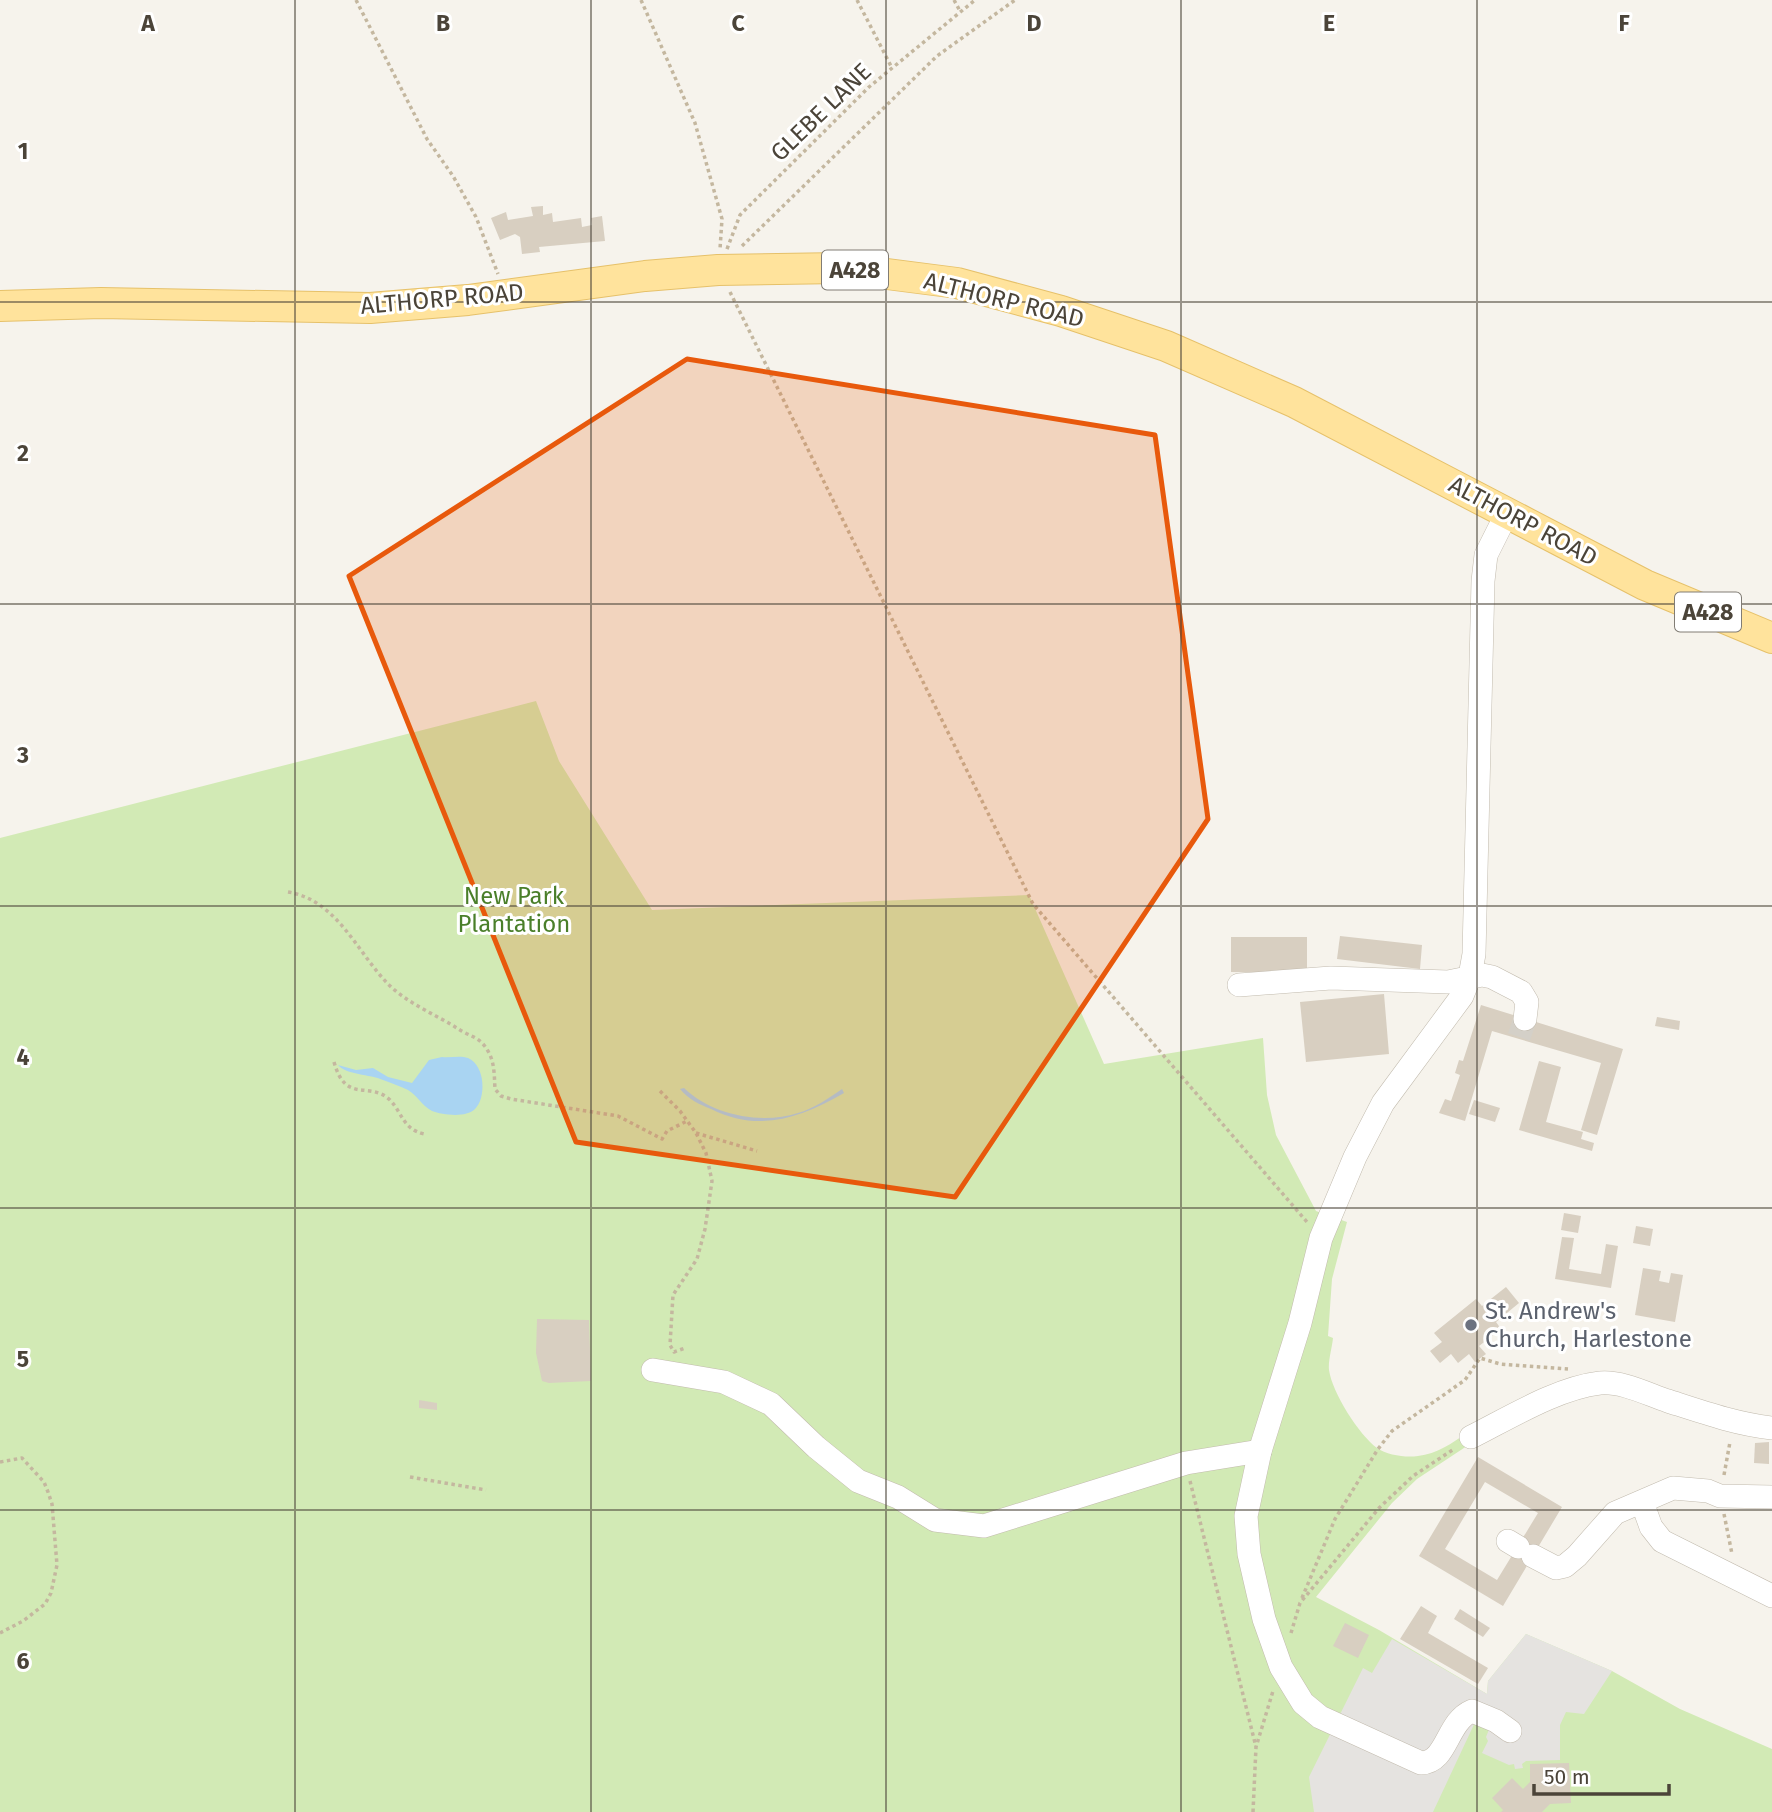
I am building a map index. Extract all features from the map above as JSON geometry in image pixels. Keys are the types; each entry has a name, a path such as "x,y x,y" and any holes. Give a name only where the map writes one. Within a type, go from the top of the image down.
{"main road":[{"name":"ALTHORP ROAD","path":"0,306 101,303 370,308 719,270 840,268 957,283 1061,311 1166,345 1294,402 1645,585 1772,638"}],"street":[{"path":"1507,513 1486,555 1483,581 1474,954 1470,976 1451,1013 1382,1103 1355,1157 1321,1238 1300,1323 1260,1451 1246,1516 1249,1554 1264,1619 1280,1667 1303,1703 1320,1717 1421,1763 1429,1763 1435,1758 1460,1717 1472,1711 1496,1721 1510,1731"},
{"path":"1239,985 1331,978 1448,982 1470,976 1492,977 1521,992 1527,1002 1525,1019"},
{"path":"653,1370 724,1382 771,1404 816,1447 858,1481 898,1497 935,1520 984,1526 1186,1463 1260,1451"},
{"path":"1471,1437 1532,1406 1577,1388 1602,1383 1624,1386 1734,1421 1772,1428"},
{"path":"1520,1548 1556,1568 1565,1566 1615,1513 1672,1488 1708,1491 1720,1496 1772,1497"},
{"path":"1642,1502 1651,1527 1662,1541 1772,1595"}],"path":[{"path":"356,0 427,139 453,176 476,218 506,295"},
{"path":"641,0 695,123 722,219 719,270 1033,904 1321,1238"},
{"path":"857,0 892,68"},
{"path":"954,0 960,11"},
{"name":"GLEBE LANE","path":"719,270 740,215 869,87 975,0"},
{"path":"719,270 937,56 1015,0"},
{"path":"288,892 306,895 333,917 393,989 429,1013 478,1039 492,1057 495,1089 501,1096 534,1104 584,1109 618,1116 662,1139 667,1131 687,1121"},
{"path":"334,1062 339,1077 347,1085 388,1098 413,1131 424,1134"},
{"path":"660,1091 674,1104 696,1133 706,1153 712,1181 705,1229 697,1259 673,1295 670,1345 674,1352 685,1348"},
{"path":"696,1133 757,1151"},
{"path":"1254,1812 1256,1747 1300,1603 1335,1519 1392,1431 1428,1409 1465,1380 1480,1358 1500,1364 1571,1369 1602,1383"},
{"path":"1300,1603 1379,1508 1413,1476 1471,1437"},
{"path":"0,1462 22,1458 44,1482 52,1504 57,1565 51,1594 45,1604 23,1621 0,1633"},
{"path":"1186,1463 1256,1747"},
{"path":"410,1476 486,1490"}],"highlighted area":[{"path":"687,359 1155,435 1208,819 955,1197 576,1142 349,576"}],"green space":[{"name":"New Park Plantation","path":"536,701 559,761 652,910 1029,895 1104,1064 1263,1038 1267,1095 1276,1135 1316,1211 1347,1222 1332,1279 1328,1336 1333,1338 1329,1370 1341,1401 1370,1442 1391,1454 1408,1457 1425,1455 1444,1448 1467,1433 1473,1442 1417,1479 1392,1503 1316,1597 1379,1630 1487,1694 1488,1681 1526,1634 1612,1671 1680,1709 1772,1749 1772,1812 0,1812 0,838"}],"shaded area":[{"path":"1526,1634 1612,1671 1584,1714 1566,1712 1560,1725 1560,1760 1526,1761 1522,1764 1523,1768 1515,1769 1514,1764 1509,1765 1482,1753 1492,1722 1477,1718 1433,1812 1314,1812 1309,1777 1363,1668 1372,1673 1392,1639 1487,1694 1488,1681"}],"water":[{"path":"442,1057 468,1058 478,1068 482,1083 481,1098 471,1112 454,1115 432,1111 408,1090 378,1078 347,1071 338,1065 356,1070 373,1068 388,1077 412,1083 429,1060"},
{"path":"684,1088 708,1105 723,1111 769,1118 798,1113 842,1089 844,1093 795,1115 763,1121 729,1116 707,1107 687,1096 680,1089"}],"building":[{"path":"543,206 543,215 552,213 553,222 581,218 582,227 592,225 591,218 602,216 605,241 539,247 540,252 522,254 520,237 515,234 500,240 491,218 506,212 508,220 533,216 531,207"},
{"path":"1340,936 1422,945 1420,969 1337,959"},
{"path":"1231,937 1307,937 1307,973 1231,972"},
{"path":"1384,994 1389,1054 1306,1062 1300,1002"},
{"path":"1481,1005 1623,1049 1597,1135 1581,1130 1601,1063 1492,1031 1465,1121 1439,1113 1445,1099 1451,1101 1460,1075 1455,1073 1459,1060 1463,1061"},
{"path":"1657,1017 1680,1021 1679,1030 1655,1026"},
{"path":"1539,1061 1561,1067 1546,1122 1583,1132 1581,1139 1594,1143 1592,1151 1519,1130"},
{"path":"1474,1100 1500,1108 1495,1122 1469,1114"},
{"path":"1564,1213 1581,1216 1578,1233 1561,1230"},
{"path":"1636,1226 1653,1229 1650,1246 1633,1243"},
{"path":"1562,1237 1574,1238 1569,1269 1601,1274 1606,1244 1618,1246 1611,1288 1555,1279"},
{"path":"1643,1268 1661,1271 1659,1281 1669,1283 1671,1273 1683,1275 1675,1322 1635,1315"},
{"name":"St. Andrew's Church, Harlestone","path":"1506,1287 1519,1303 1496,1322 1501,1329 1479,1346 1486,1354 1475,1362 1469,1354 1458,1363 1451,1354 1440,1363 1430,1351 1442,1342 1434,1333 1476,1299 1482,1306"},
{"path":"537,1319 589,1320 591,1381 542,1381 536,1353"},
{"path":"419,1400 437,1403 437,1410 419,1408"},
{"path":"1769,1442 1769,1464 1754,1463 1755,1443"},
{"path":"1478,1457 1562,1507 1503,1606 1419,1556","holes":["1485,1482 1538,1513 1497,1580 1445,1549"]},
{"path":"1421,1606 1437,1616 1428,1633 1488,1668 1478,1684 1400,1639"},
{"path":"1460,1609 1490,1628 1483,1637 1454,1619"},
{"path":"1345,1623 1369,1635 1358,1658 1333,1646"},
{"path":"1569,1763 1571,1803 1550,1804 1542,1812 1501,1812 1503,1810 1492,1798 1512,1778 1523,1789 1530,1782 1530,1764"}],"tunnel":[{"path":"1519,1037 1525,1019"}],"place":[{"name":"St. Andrew's Church, Harlestone","path":"1471,1325"}]}
